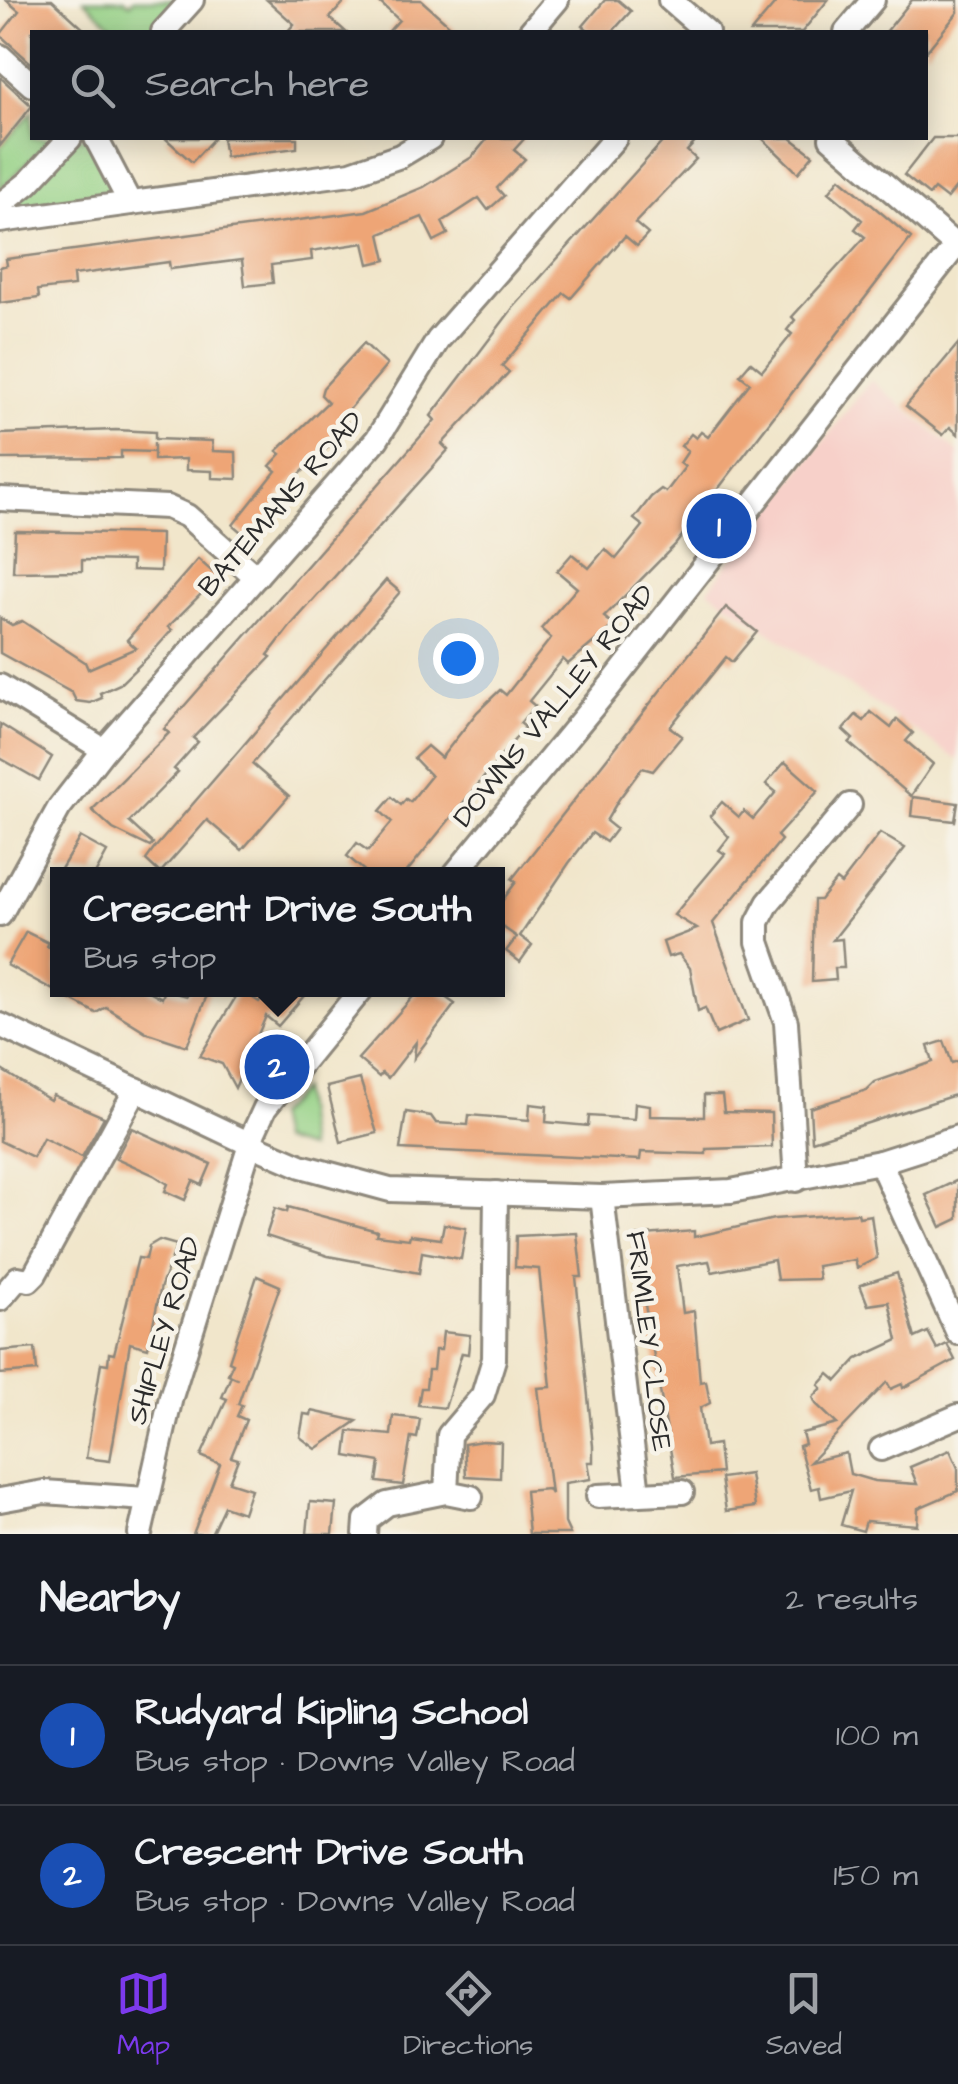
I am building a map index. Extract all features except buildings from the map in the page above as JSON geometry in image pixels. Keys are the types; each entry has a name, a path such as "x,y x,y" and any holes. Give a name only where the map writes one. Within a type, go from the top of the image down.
{"street":[{"path":"165,30 192,0"},
{"path":"532,30 557,0"},
{"path":"670,0 706,30"},
{"path":"848,30 872,0"},
{"path":"0,56 30,84"},
{"path":"0,205 28,183 68,140"},
{"path":"97,140 130,203"},
{"path":"0,221 351,173 383,163 426,140"},
{"name":"BATEMANS ROAD","path":"0,915 59,808 104,750 377,439 438,340 614,140"},
{"path":"833,140 957,245"},
{"name":"DOWNS VALLEY ROAD","path":"461,867 635,655 957,245"},
{"path":"0,499 167,506 187,516 256,577"},
{"path":"0,686 104,750"},
{"path":"796,1180 786,1022 758,942 758,922 768,903 850,805"},
{"path":"250,1144 265,1108 355,997"},
{"path":"0,1024 301,1166 390,1190 602,1197 732,1191 880,1162 958,1137"},
{"path":"0,1299 18,1278 29,1280 35,1274 136,1088"},
{"name":"SHIPLEY ROAD","path":"140,1534 172,1397 250,1144"},
{"path":"880,1162 958,1333"},
{"path":"446,1492 449,1435 482,1395 494,1359 496,1193"},
{"name":"FRIMLEY CLOSE","path":"602,1197 638,1494"},
{"path":"881,1449 958,1416"},
{"path":"0,1500 44,1492 146,1500"},
{"path":"365,1534 366,1520 386,1504 446,1492 471,1498"},
{"name":"FRIMLEY CLOSE","path":"598,1496 682,1492"}],"shaded area":[{"path":"871,380 958,452 958,760 708,590"}],"green space":[{"path":"84,0 124,0 130,4 134,0 179,0 151,30 106,30 111,25"},
{"path":"30,114 30,140 51,140 0,190 0,147"},
{"path":"68,140 97,140 130,203 0,221"},
{"path":"301,1090 308,1149 280,1141 275,1116"}],"place":[{"name":"Rudyard Kipling School","path":"719,526"},
{"name":"Crescent Drive South","path":"277,1067"}]}
